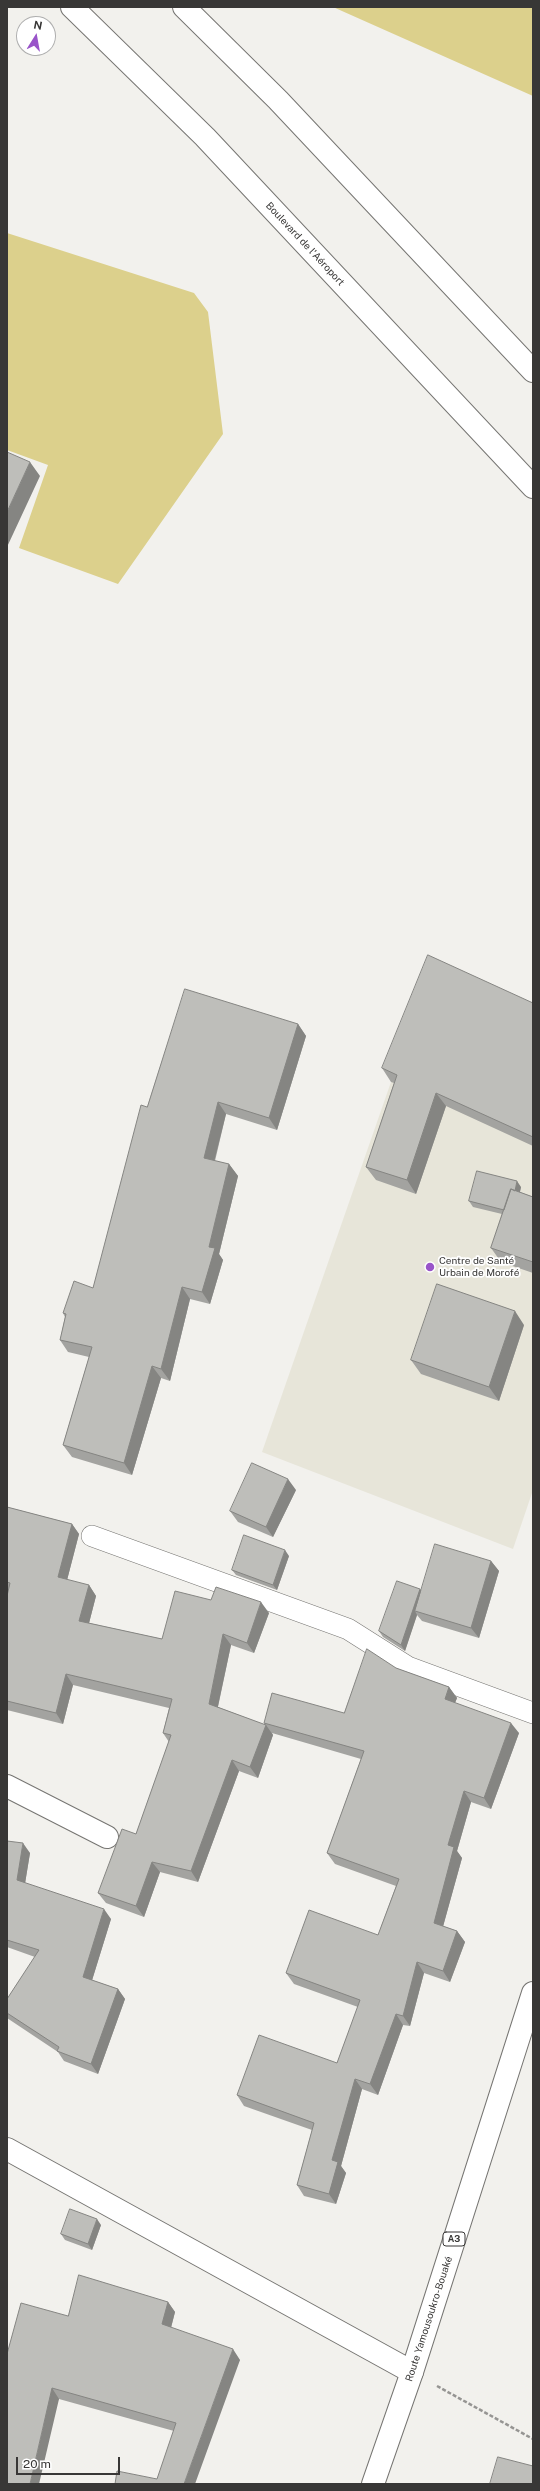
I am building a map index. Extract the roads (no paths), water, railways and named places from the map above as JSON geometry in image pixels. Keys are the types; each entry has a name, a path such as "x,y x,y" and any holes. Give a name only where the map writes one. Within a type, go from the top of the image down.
{"main road":[{"name":"Boulevard de l'Aéroport","path":"72,7 205,137 533,487"},
{"path":"184,7 278,100 533,370"},
{"path":"7,1786 107,1837"},
{"name":"Route Yamousoukro-Bouaké","path":"373,2484 412,2372 533,1993"},
{"path":"7,2149 412,2372"}],"lane":[{"path":"92,1536 348,1629 408,1667 533,1713"}],"place":[{"name":"Centre de Santé Urbain de Morofé","path":"430,1267"}]}
